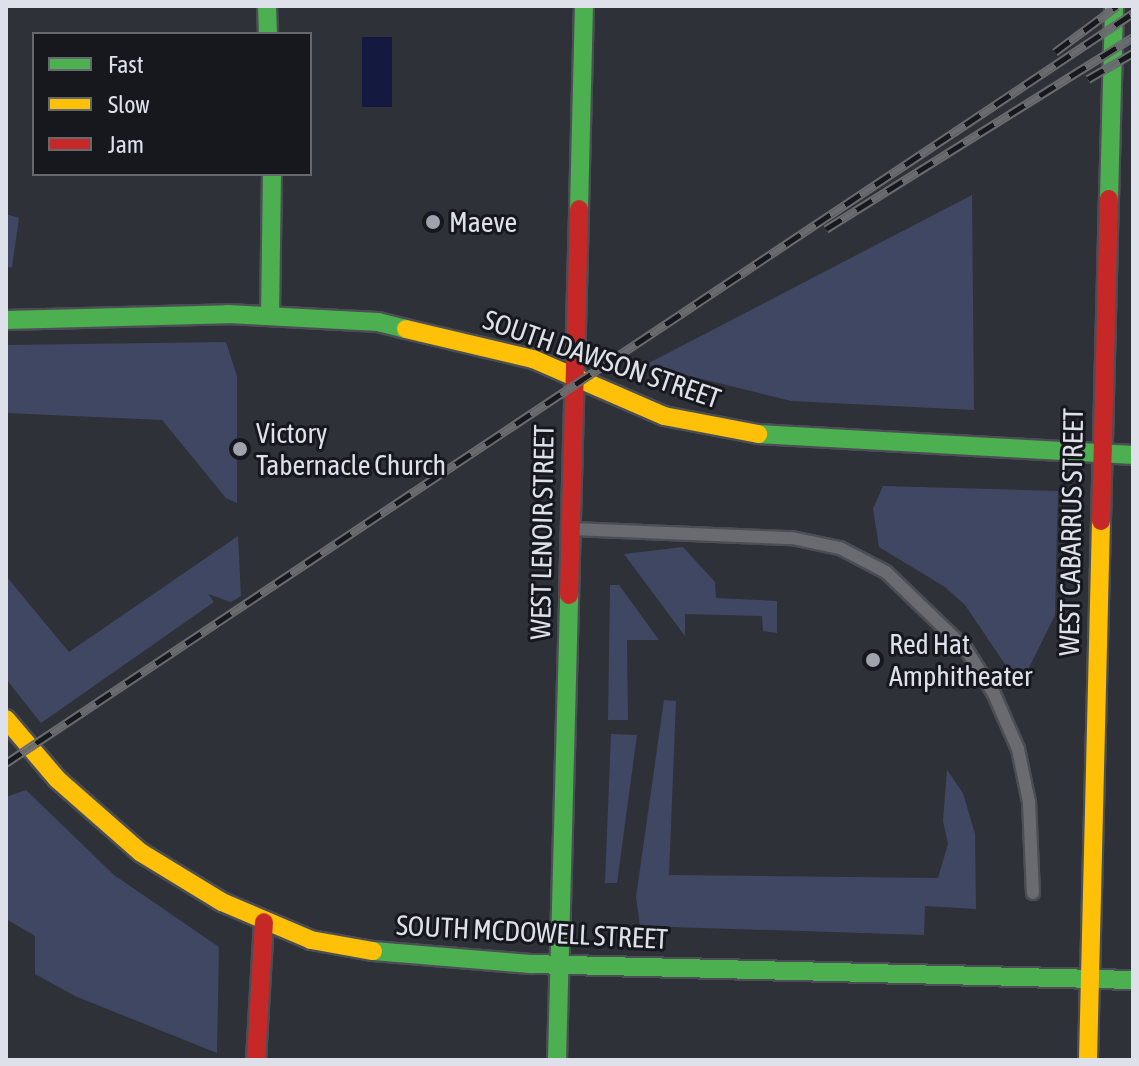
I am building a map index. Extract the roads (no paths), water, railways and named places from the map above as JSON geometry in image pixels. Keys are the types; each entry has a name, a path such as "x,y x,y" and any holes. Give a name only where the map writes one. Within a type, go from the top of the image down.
{"main road":[{"path":"267,6 268,32"},
{"name":"WEST LENOIR STREET","path":"557,1060 584,6"},
{"name":"WEST CABARRUS STREET","path":"1088,1060 1100,454 1114,6"},
{"path":"270,316 272,176"},
{"name":"SOUTH DAWSON STREET","path":"6,320 270,316 378,322 504,351 573,375 654,413 729,432 1133,455"},
{"name":"SOUTH MCDOWELL STREET","path":"6,719 57,779 140,852 264,922 311,940 393,954 560,964 1133,980"},
{"path":"256,1060 264,922"}],"lane":[{"path":"570,529 792,538 840,548 886,572 966,649 994,694 1018,749 1029,802 1033,893"}],"railway":[{"path":"1055,52 1117,6"},
{"path":"6,763 1133,13"},
{"path":"826,229 1133,37"},
{"path":"1088,79 1133,53"}],"place":[{"name":"Maeve","path":"433,222"},
{"name":"Victory Tabernacle Church","path":"240,449"},
{"name":"Red Hat Amphitheater","path":"873,660"}]}
